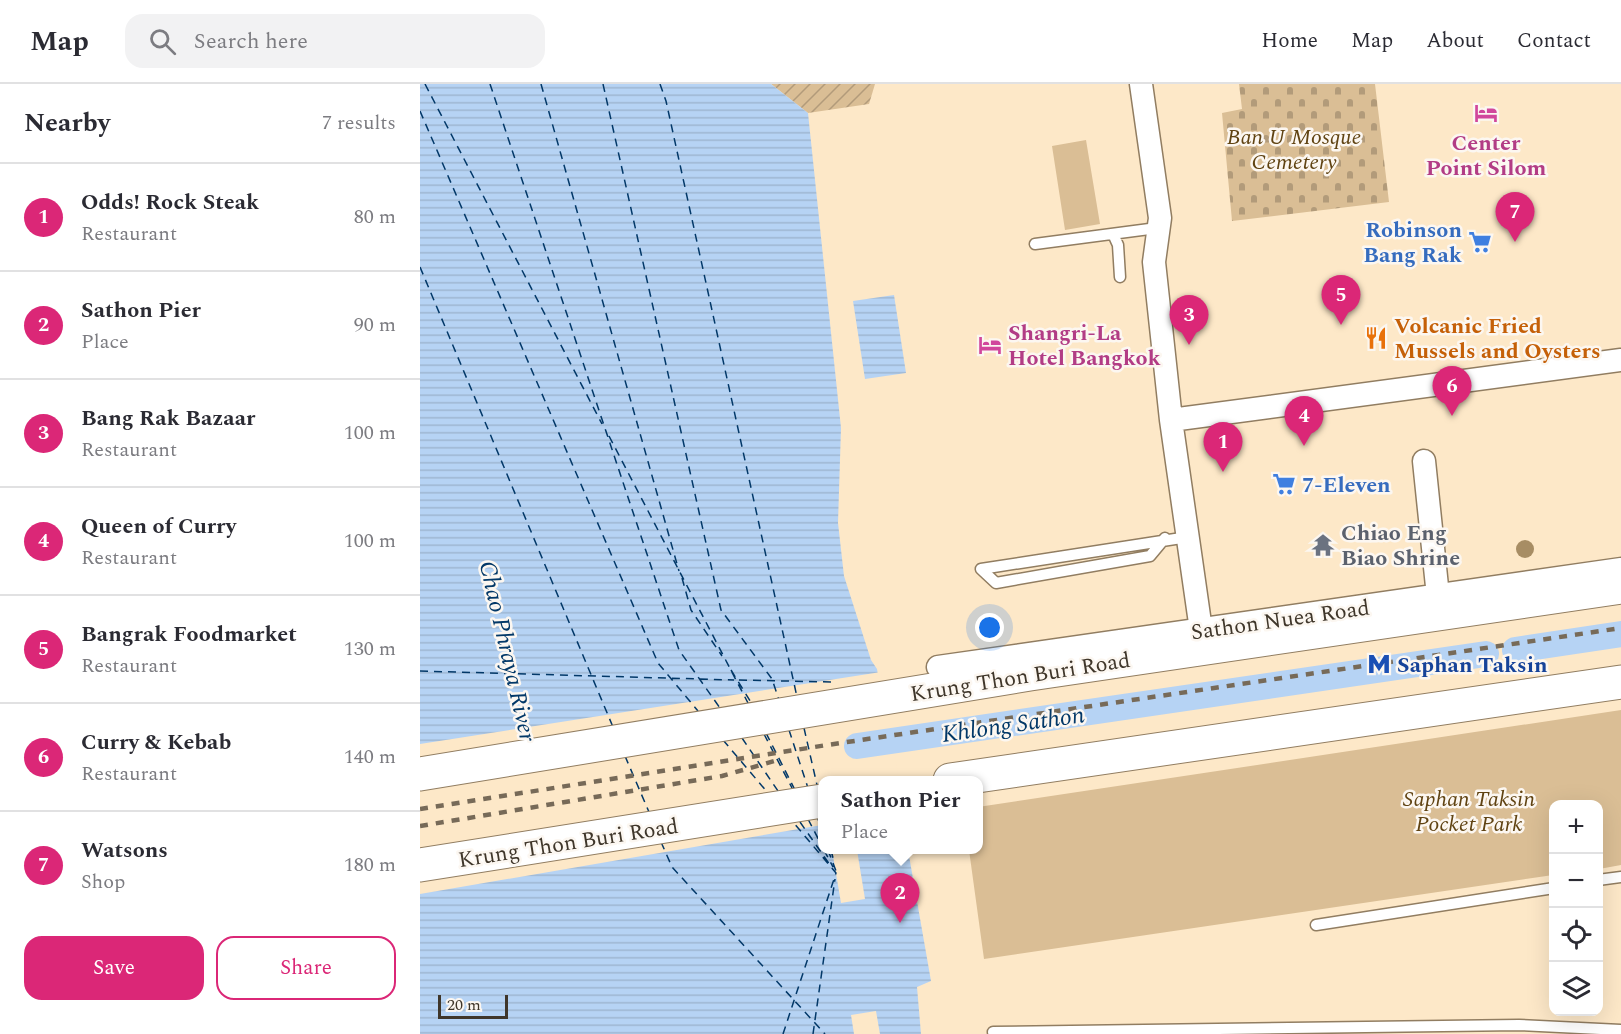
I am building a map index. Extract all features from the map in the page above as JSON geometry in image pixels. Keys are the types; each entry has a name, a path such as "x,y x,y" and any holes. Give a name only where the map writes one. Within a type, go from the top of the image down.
{"main road":[{"name":"Krung Thon Buri Road","path":"420,774 1030,674 1621,587"},
{"path":"977,776 1621,682"},
{"name":"Krung Thon Buri Road","path":"420,865 818,802"}],"street":[{"path":"1141,84 1160,218 1154,262 1171,420 1202,630"},
{"path":"1171,420 1621,360"},
{"path":"1424,461 1438,596"},
{"name":"Sathon Nuea Road","path":"938,667 1621,569"}],"lane":[{"path":"1035,244 1157,228"},
{"path":"1113,234 1118,245 1120,278"},
{"path":"1165,538 1150,556 996,583 981,569 1165,538 1188,537"},
{"path":"1603,879 1621,877"},
{"path":"1316,926 1549,889"},
{"path":"993,1032 1519,1025 1621,1030"}],"green space":[{"path":"771,84 875,84 869,104 808,113"},
{"name":"Ban U Mosque Cemetery","path":"1239,84 1375,84 1389,202 1232,221 1222,113 1242,109"},
{"path":"1086,140 1100,224 1065,230 1052,146"},
{"name":"Saphan Taksin Pocket Park","path":"1621,710 1621,865 1603,868 1603,800 1549,800 1549,876 984,959 970,854 983,854 983,806"}],"water":[{"name":"Chao Phraya River","path":"420,84 771,84 808,113 841,428 838,523 844,576 871,660 877,669 895,776 818,776 818,854 909,854 931,981 917,987 921,1034 420,1034"},
{"path":"894,295 906,373 865,379 853,301"}],"pier":[{"path":"881,672 898,776 818,776 818,826 420,894 420,744"},
{"path":"833,854 858,854 865,899 841,903"},
{"path":"876,1011 880,1034 854,1034 851,1015"}],"waterway":[{"name":"Khlong Sathon","path":"1515,650 1621,634"},
{"name":"Khlong Sathon","path":"857,746 1486,654"}],"ferry route":[{"path":"425,84 602,424"},
{"path":"490,84 679,650 720,708"},
{"path":"541,84 679,571"},
{"path":"603,84 721,610 772,679 779,700"},
{"path":"660,84 666,101 797,697"},
{"path":"420,111 658,663 698,711"},
{"path":"420,267 613,727"},
{"path":"609,436 748,703"},
{"path":"682,578 691,610 722,656"},
{"path":"731,670 752,704"},
{"path":"420,671 734,680"},
{"path":"739,680 832,682"},
{"path":"804,728 817,785"},
{"path":"789,730 808,788"},
{"path":"766,733 795,790"},
{"path":"764,734 792,788"},
{"path":"742,738 778,791"},
{"path":"723,740 768,793"},
{"path":"625,756 649,812"},
{"path":"808,819 818,838"},
{"path":"793,822 818,852"},
{"path":"800,822 818,848"},
{"path":"661,842 672,867 825,1034"},
{"path":"783,1034 836,873 820,854"},
{"path":"822,854 830,865"},
{"path":"826,854 833,867"},
{"path":"830,854 836,871"},
{"path":"832,854 834,862"},
{"path":"813,1034 835,879"}],"railway":[{"path":"420,809 827,745 1621,628"},
{"path":"420,826 722,776 778,760"}],"place":[{"name":"Center Point Silom","path":"1486,113"},
{"name":"Robinson Bang Rak","path":"1480,242"},
{"name":"Watsons","path":"1515,242"},
{"name":"Bangrak Foodmarket","path":"1341,325"},
{"name":"Volcanic Fried Mussels and Oysters","path":"1376,338"},
{"name":"Shangri-La Hotel Bangkok","path":"990,345"},
{"name":"Bang Rak Bazaar","path":"1189,345"},
{"name":"Curry & Kebab","path":"1452,416"},
{"name":"Queen of Curry","path":"1304,446"},
{"name":"Odds! Rock Steak","path":"1223,472"},
{"name":"7-Eleven","path":"1284,484"},
{"name":"Chiao Eng Biao Shrine","path":"1323,545"},
{"name":"Saphan Taksin","path":"1379,664"},
{"name":"Sathon Pier","path":"900,923"}]}
